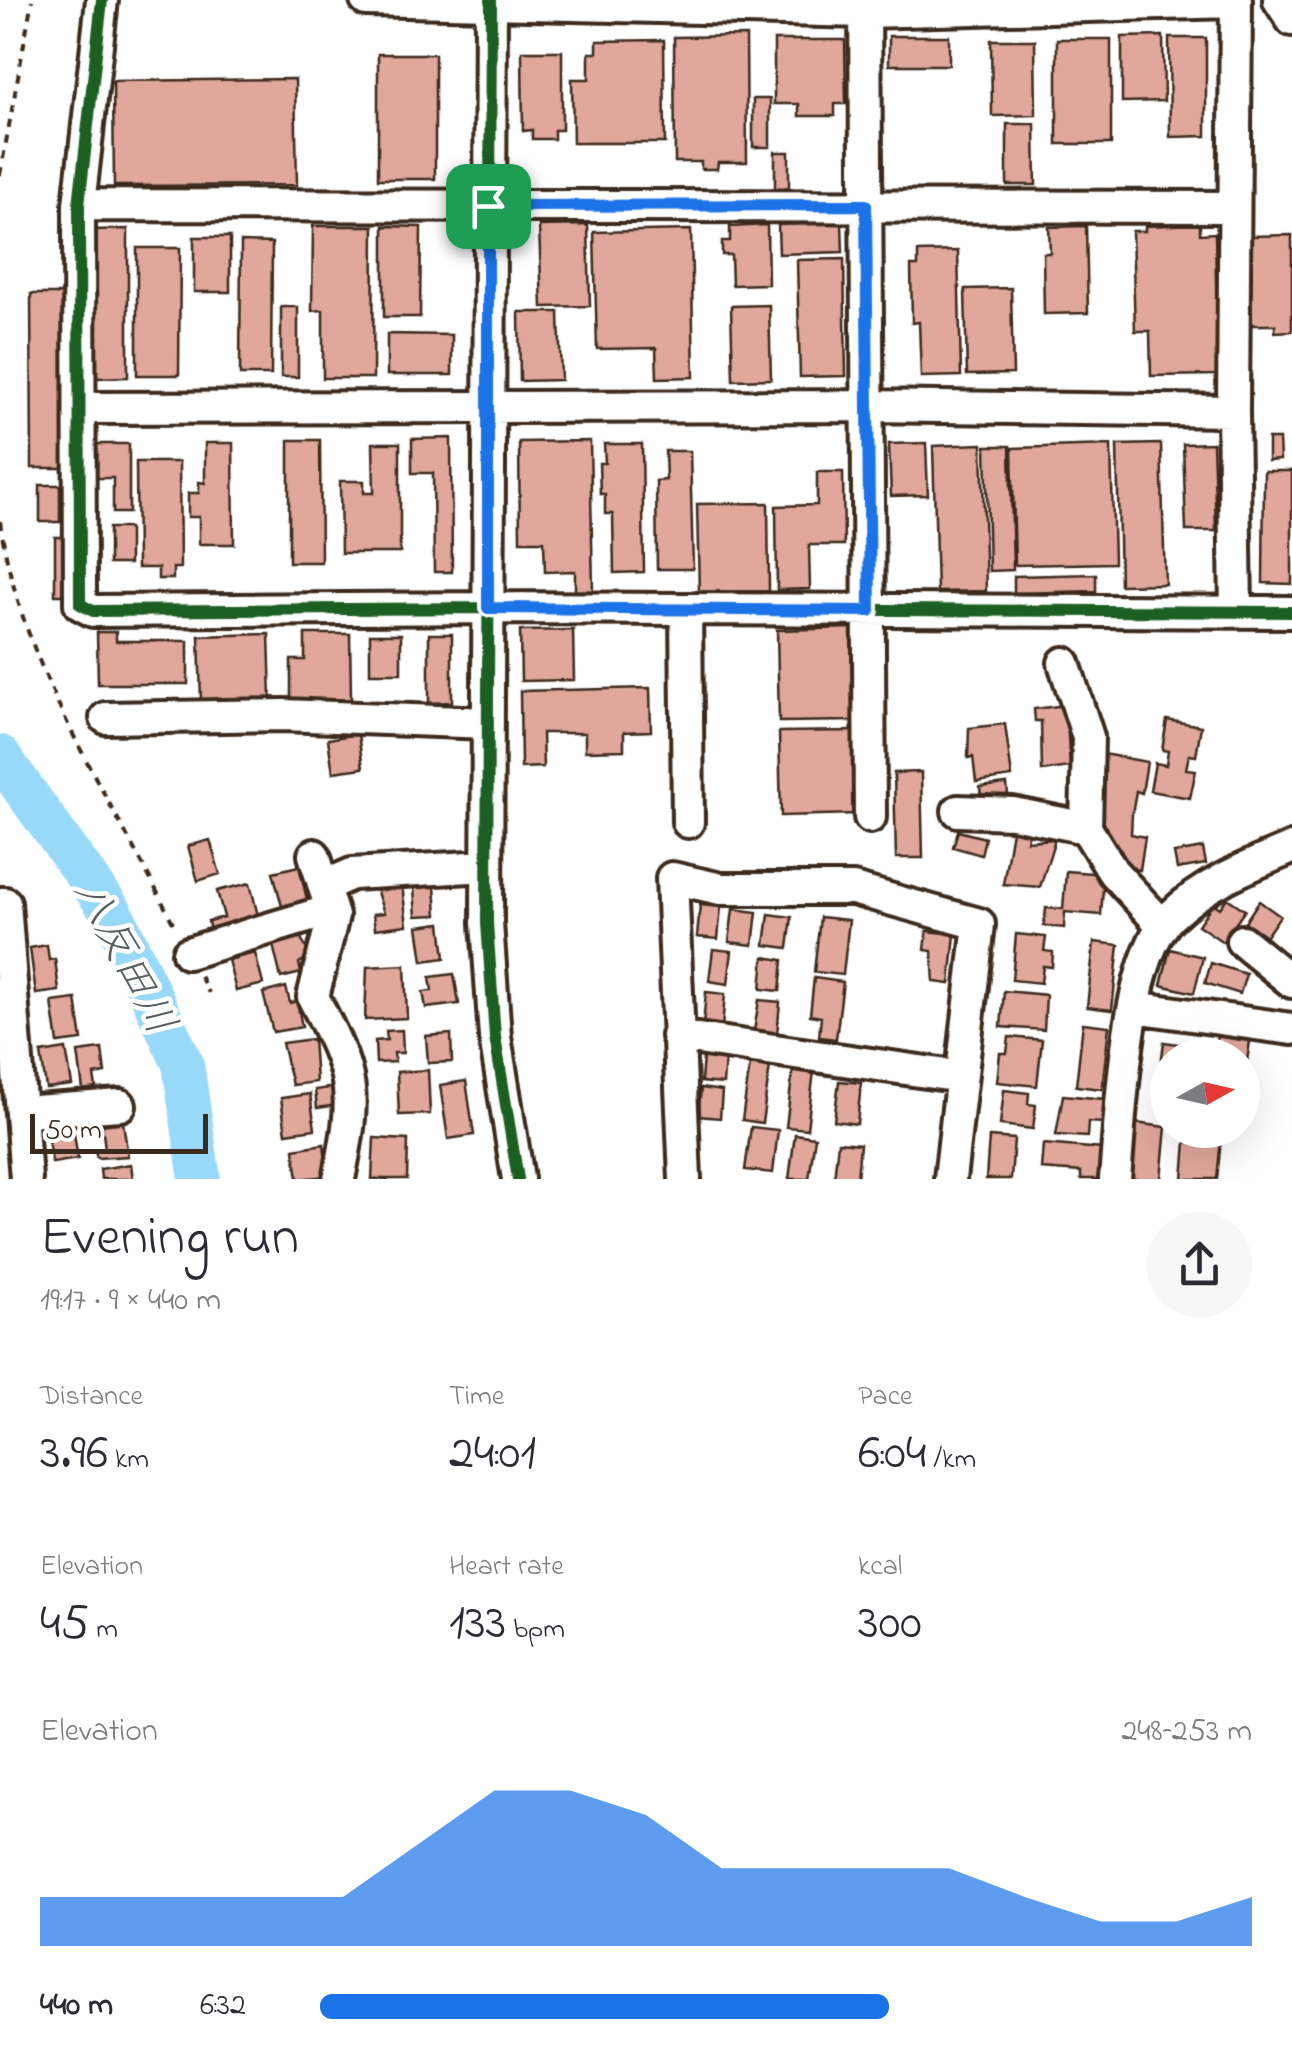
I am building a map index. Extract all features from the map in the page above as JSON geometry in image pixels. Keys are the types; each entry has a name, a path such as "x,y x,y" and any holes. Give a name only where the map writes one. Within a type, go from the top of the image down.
{"street":[{"path":"102,0 79,205 80,604 93,611 488,608 1292,612"},
{"path":"366,0 865,6 1235,1 1232,410 1236,611"},
{"path":"1280,0 1292,20"},
{"path":"491,1 487,866 495,1037 518,1179"},
{"path":"865,6 870,816"},
{"path":"79,205 1233,207"},
{"path":"82,408 868,406 1232,410"},
{"path":"686,609 688,822"},
{"path":"1064,663 1088,737 1086,828 1112,872 1164,926"},
{"path":"106,718 283,715 488,723"},
{"path":"958,811 1013,812 1086,828"},
{"path":"1114,1179 1134,1007 1154,942 1164,926 1217,882 1292,848"},
{"path":"314,855 327,898 332,935 313,997 348,1069 352,1098 339,1179"},
{"path":"188,953 327,898 352,874 487,866"},
{"path":"685,1179 672,878 722,890 853,889 979,924 950,1179"},
{"path":"0,903 5,903 26,1179"},
{"path":"1242,941 1292,982"},
{"path":"1134,1007 1292,1029"},
{"path":"677,1036 961,1077"},
{"path":"21,1112 120,1105"}],"path":[{"path":"0,175 32,0"},
{"path":"0,521 12,588 36,657 209,993"}],"building":[{"path":"746,36 747,162 718,162 717,169 701,169 701,162 675,162 674,37"},
{"path":"889,36 949,36 949,65 889,65"},
{"path":"1163,36 1164,101 1122,102 1122,37"},
{"path":"1169,38 1206,38 1206,136 1170,137"},
{"path":"1057,39 1111,39 1111,144 1057,144"},
{"path":"664,40 665,143 573,143 572,79 589,79 589,53 597,53 597,41"},
{"path":"774,40 845,40 846,104 835,104 835,116 799,116 799,104 774,104"},
{"path":"991,40 1035,40 1036,115 992,116"},
{"path":"522,51 562,51 562,130 554,130 554,139 532,139 532,130 523,131"},
{"path":"378,54 435,54 435,179 378,179"},
{"path":"295,79 297,185 114,186 113,81"},
{"path":"753,99 770,99 770,147 753,147"},
{"path":"1007,124 1035,124 1036,185 1007,185"},
{"path":"775,152 789,152 789,189 775,189"},
{"path":"842,223 843,252 779,254 778,225"},
{"path":"1200,224 1200,234 1215,233 1218,375 1151,376 1150,331 1135,331 1132,231 1145,231 1145,226"},
{"path":"588,225 590,306 542,307 539,226"},
{"path":"767,225 768,284 732,285 731,255 722,255 722,241 730,241 730,227"},
{"path":"313,226 374,226 373,378 323,378 323,310 312,311"},
{"path":"384,226 421,227 420,317 384,317"},
{"path":"1086,226 1088,313 1044,314 1043,253 1050,253 1049,227"},
{"path":"128,229 128,377 95,378 94,230"},
{"path":"691,230 694,377 657,378 656,348 597,349 594,232"},
{"path":"1292,235 1292,331 1275,332 1275,325 1252,325 1250,236"},
{"path":"194,237 230,237 230,292 194,292"},
{"path":"241,242 272,243 271,375 240,375"},
{"path":"137,248 180,248 179,375 137,375"},
{"path":"958,251 961,376 921,377 919,322 912,323 911,266 918,266 918,252"},
{"path":"844,259 846,376 800,377 797,260"},
{"path":"1011,288 1013,374 967,375 965,289"},
{"path":"31,294 64,294 65,468 32,468"},
{"path":"769,305 771,379 733,380 731,306"},
{"path":"281,307 298,307 298,377 281,377"},
{"path":"519,312 559,312 561,380 520,381"},
{"path":"387,334 452,335 452,375 387,375"},
{"path":"451,438 452,572 434,572 433,473 412,473 412,439"},
{"path":"1268,439 1279,439 1280,460 1268,461"},
{"path":"289,440 320,440 321,562 289,562"},
{"path":"590,441 593,591 575,591 575,571 545,572 544,541 520,541 519,442"},
{"path":"205,443 233,443 234,544 199,544 199,517 188,517 188,493 199,493 199,482 205,483"},
{"path":"373,443 400,443 400,553 341,553 340,481 364,481 364,493 374,493"},
{"path":"926,443 928,495 891,496 889,444"},
{"path":"1213,443 1216,531 1186,531 1183,444"},
{"path":"97,444 129,444 129,513 113,513 113,478 97,478"},
{"path":"604,444 642,444 644,572 614,573 613,514 605,514 605,494 600,494 599,463 605,463"},
{"path":"982,444 986,591 937,592 933,446"},
{"path":"1161,444 1165,584 1120,585 1117,445"},
{"path":"1111,445 1114,563 1015,565 1012,448"},
{"path":"986,446 1010,446 1013,570 989,571"},
{"path":"665,451 690,451 693,569 657,569 656,481 666,480"},
{"path":"136,462 179,462 180,568 173,568 173,579 158,579 158,568 137,568"},
{"path":"1264,471 1292,471 1292,584 1263,583"},
{"path":"817,472 843,472 844,545 809,545 810,589 777,590 776,506 817,505"},
{"path":"40,485 60,485 60,522 40,522"},
{"path":"768,503 769,591 699,592 697,504"},
{"path":"109,528 129,528 129,564 109,564"},
{"path":"55,537 66,537 66,595 55,595"},
{"path":"1096,574 1096,591 1014,593 1014,576"},
{"path":"855,628 856,721 779,722 777,630"},
{"path":"573,630 574,680 521,681 520,631"},
{"path":"97,632 116,632 116,641 188,641 188,684 98,684"},
{"path":"269,634 271,699 201,701 199,636"},
{"path":"305,634 350,634 351,699 291,700 291,660 305,660"},
{"path":"370,634 401,634 401,673 370,673"},
{"path":"429,634 452,634 452,702 429,703"},
{"path":"650,688 651,731 624,732 624,750 585,751 585,733 542,733 543,767 521,768 520,691"},
{"path":"1066,705 1070,767 1042,771 1041,721 1035,721 1034,709"},
{"path":"1167,720 1201,726 1196,756 1189,755 1186,769 1196,770 1190,798 1150,791 1155,763 1166,765 1168,751 1162,750"},
{"path":"1005,724 1012,777 976,782 973,757 968,758 969,728"},
{"path":"856,731 858,814 781,816 779,732"},
{"path":"358,734 363,768 333,772 328,739"},
{"path":"1103,754 1147,762 1142,793 1136,791 1132,814 1131,834 1145,837 1140,870 1124,867 1121,851 1111,849 1094,807"},
{"path":"921,772 923,858 896,858 894,773"},
{"path":"1007,784 1008,795 981,798 980,787"},
{"path":"1012,830 1029,833 1027,841 1055,839 1040,887 1003,884"},
{"path":"958,831 985,838 981,855 953,847"},
{"path":"210,840 220,874 198,881 188,846"},
{"path":"1203,848 1206,864 1177,869 1174,853"},
{"path":"299,866 309,908 284,914 273,872"},
{"path":"1066,871 1104,874 1101,915 1065,912 1064,928 1044,926 1046,908 1063,909"},
{"path":"250,883 259,920 210,932 208,921 224,917 217,891"},
{"path":"402,885 407,925 375,929 373,914 384,913 376,889"},
{"path":"435,886 437,915 416,916 414,888"},
{"path":"1227,898 1245,910 1223,942 1198,925 1213,903 1220,908"},
{"path":"1259,901 1280,916 1266,936 1245,922"},
{"path":"700,905 721,907 718,939 697,937"},
{"path":"733,909 757,912 753,945 729,942"},
{"path":"769,914 792,917 788,948 765,945"},
{"path":"820,917 849,920 843,975 814,972"},
{"path":"441,923 445,958 423,961 418,926"},
{"path":"927,931 955,934 950,984 934,982 932,951 925,950"},
{"path":"299,934 310,956 299,963 301,973 281,978 272,941"},
{"path":"1016,934 1046,937 1044,951 1053,952 1052,967 1043,966 1041,983 1012,980"},
{"path":"1094,942 1119,945 1112,1010 1087,1007"},
{"path":"47,945 49,960 55,959 59,991 36,994 30,948"},
{"path":"713,949 732,951 728,984 709,981"},
{"path":"1170,949 1203,957 1194,993 1161,985"},
{"path":"255,953 263,984 236,991 228,960"},
{"path":"764,957 783,960 780,991 761,989"},
{"path":"1211,963 1246,974 1240,994 1205,983"},
{"path":"405,965 407,1018 365,1020 367,967"},
{"path":"454,974 459,1004 426,1008 423,992 432,991 430,977"},
{"path":"814,978 843,982 836,1039 819,1037 821,1017 810,1015"},
{"path":"286,987 290,1003 297,1001 302,1027 273,1032 263,993"},
{"path":"1004,991 1046,995 1044,1030 1001,1027"},
{"path":"706,992 725,994 722,1028 703,1026"},
{"path":"76,999 82,1040 58,1043 52,1002"},
{"path":"759,1000 780,1002 777,1034 754,1031"},
{"path":"1083,1023 1109,1026 1102,1089 1076,1086"},
{"path":"402,1030 403,1053 394,1053 395,1062 376,1063 375,1041 387,1040 386,1031"},
{"path":"451,1034 452,1062 428,1063 426,1036"},
{"path":"1009,1037 1042,1040 1037,1086 997,1082 1000,1053 1007,1053"},
{"path":"313,1039 316,1082 292,1085 282,1043"},
{"path":"66,1049 72,1085 46,1088 41,1053"},
{"path":"102,1049 105,1073 94,1075 96,1088 83,1090 78,1052"},
{"path":"703,1057 725,1058 723,1084 701,1082"},
{"path":"750,1064 770,1066 762,1123 742,1120"},
{"path":"793,1069 814,1071 807,1129 786,1127"},
{"path":"428,1070 430,1114 399,1115 397,1072"},
{"path":"466,1081 474,1135 448,1139 440,1085"},
{"path":"839,1081 861,1083 857,1124 834,1121"},
{"path":"336,1087 338,1105 317,1108 315,1090"},
{"path":"701,1088 722,1091 720,1118 698,1116"},
{"path":"1004,1090 1029,1093 1028,1104 1036,1105 1033,1129 1000,1125"},
{"path":"310,1094 315,1129 286,1133 281,1098"},
{"path":"1063,1095 1104,1099 1103,1123 1088,1122 1087,1137 1056,1135"},
{"path":"123,1122 128,1156 97,1158 95,1150 105,1149 102,1125"},
{"path":"1135,1123 1150,1125 1150,1148 1164,1148 1161,1179 1129,1179"},
{"path":"73,1127 78,1159 52,1163 48,1140 54,1139 53,1129"},
{"path":"751,1127 778,1130 773,1173 745,1170"},
{"path":"795,1134 815,1137 809,1179 789,1179"},
{"path":"989,1137 1014,1139 1011,1179 986,1179"},
{"path":"374,1138 408,1140 407,1179 372,1179"},
{"path":"838,1142 860,1144 857,1179 834,1179"},
{"path":"324,1144 328,1176 298,1179 294,1149"},
{"path":"1043,1144 1102,1149 1100,1179 1081,1179 1081,1172 1041,1169"},
{"path":"1186,1148 1220,1148 1217,1179 1183,1179"},
{"path":"131,1164 133,1179 101,1179 100,1169"}],"waterway":[{"name":"八反田川","path":"0,756 113,914 183,1064 200,1179"}],"cycle path":[{"path":"102,0 79,205 80,604 93,611 488,608 1292,612"},
{"path":"491,0 487,923 495,1037 518,1179"}],"route":[{"path":"866,205 870,611 488,608 488,206 866,205"}]}
